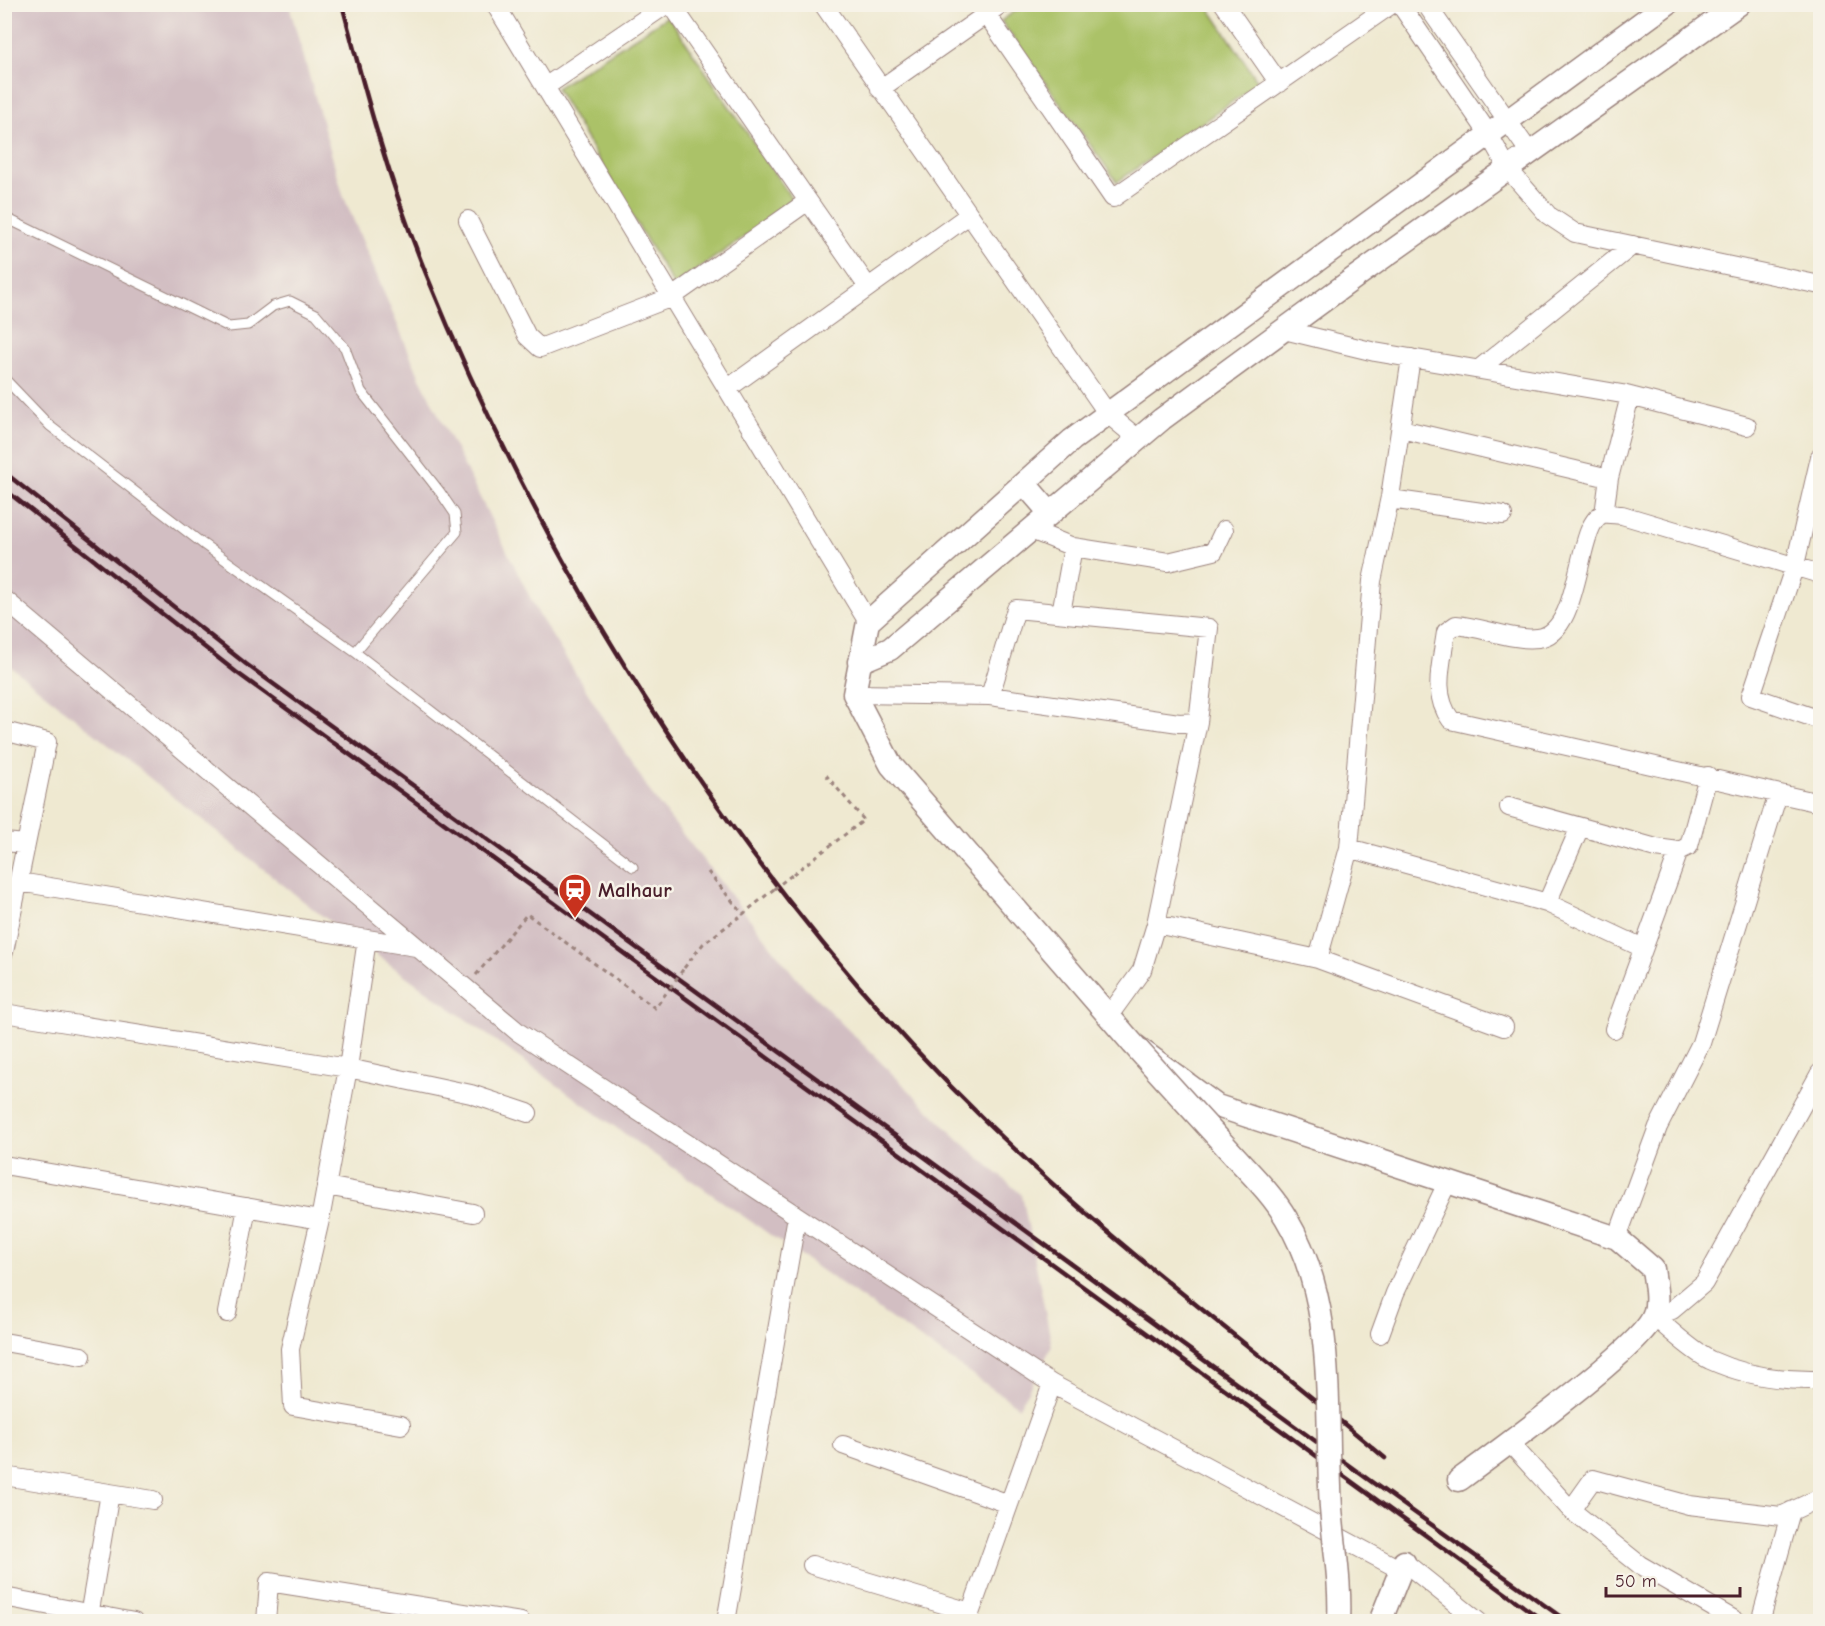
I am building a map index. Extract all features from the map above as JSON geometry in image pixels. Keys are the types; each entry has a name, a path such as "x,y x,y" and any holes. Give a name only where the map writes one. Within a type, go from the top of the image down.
{"street":[{"path":"495,4 867,622 890,649"},
{"path":"545,87 669,4 868,287"},
{"path":"823,4 1108,414 1138,439"},
{"path":"1224,4 1280,83"},
{"path":"880,89 994,10 1113,198 1392,4"},
{"path":"1400,4 1488,134 1508,169 1548,215 1575,233 1821,285"},
{"path":"1426,4 1530,153"},
{"path":"1339,1622 1341,1586 1331,1510 1327,1374 1318,1306 1308,1267 1286,1219 1261,1186 1108,1017 891,765 854,694 867,622 1072,440 1667,4"},
{"path":"859,662 890,649 1138,439 1284,330 1738,5"},
{"path":"468,220 527,336 540,348 672,297 808,201"},
{"path":"727,389 969,215"},
{"path":"1479,369 1633,245"},
{"path":"1284,330 1411,358 1630,396 1748,426"},
{"path":"1318,959 1349,848 1372,581 1390,499 1411,358"},
{"path":"1604,514 1609,478 1630,396"},
{"path":"1401,429 1609,478"},
{"path":"1821,457 1795,565 1751,696 1821,720"},
{"path":"1024,483 1050,513"},
{"path":"1390,499 1503,515"},
{"path":"1821,574 1622,515 1604,514 1596,520 1590,533 1569,607 1553,631 1539,638 1515,637 1456,625 1446,632 1438,690 1443,709 1451,720 1821,803"},
{"path":"1031,530 1073,547 1168,562 1214,551 1224,530"},
{"path":"1061,613 1073,547"},
{"path":"4,599 518,1032 1052,1384 1402,1565 1479,1622"},
{"path":"990,696 1016,609 1209,628 1198,722 1156,924 1142,970 1108,1017"},
{"path":"854,694 990,696 1179,723 1198,722"},
{"path":"4,730 47,742 4,952"},
{"path":"1509,807 1656,848 1679,851 1689,846 1708,776"},
{"path":"1617,1238 1658,1127 1701,1043 1778,794"},
{"path":"1547,903 1580,827"},
{"path":"4,842 26,844"},
{"path":"1349,848 1547,903 1643,948"},
{"path":"1614,1029 1679,851"},
{"path":"19,882 418,948"},
{"path":"1156,924 1318,959 1504,1027"},
{"path":"367,939 348,1068 320,1220 290,1349 293,1406 401,1425"},
{"path":"4,1012 348,1068 471,1094 528,1113"},
{"path":"1132,1044 1217,1106 1617,1238 1653,1269 1657,1299 1654,1317"},
{"path":"1459,1480 1621,1353 1654,1317 1672,1310 1704,1283 1821,1073"},
{"path":"4,1165 320,1220"},
{"path":"1380,1334 1395,1293 1448,1181"},
{"path":"326,1186 473,1213"},
{"path":"227,1313 247,1208"},
{"path":"726,1622 797,1216"},
{"path":"1654,1317 1709,1359 1759,1376 1791,1380 1821,1380"},
{"path":"4,1341 82,1356"},
{"path":"812,1565 968,1617 1052,1384"},
{"path":"1509,1442 1570,1510 1640,1565 1738,1622"},
{"path":"843,1445 1009,1504"},
{"path":"4,1476 153,1500"},
{"path":"1570,1510 1593,1479 1702,1507 1781,1516 1821,1498"},
{"path":"90,1617 110,1493"},
{"path":"1760,1622 1791,1511"},
{"path":"1379,1619 1402,1565"},
{"path":"266,1622 269,1582 460,1617 521,1622"},
{"path":"4,1597 90,1617 134,1622"}],"lane":[{"path":"4,217 229,327 248,325 273,306 290,301 316,314 345,348 361,391 455,514 457,532 355,652"},
{"path":"4,378 59,433 203,544 355,652 633,867"}],"path":[{"path":"466,988 527,914 655,1008 703,944 864,820 826,775"},
{"path":"708,872 742,914"}],"shaded area":[{"path":"4,5 289,5 343,195 419,376 540,617 654,798 798,980 958,1139 1022,1195 1052,1346 1019,1407 636,1142 317,912 5,662"}],"green space":[{"path":"1024,5 1207,5 1259,83 1117,182 1001,21"},
{"path":"668,16 794,202 674,286 556,88"}],"railway":[{"path":"342,4 370,107 402,209 427,276 481,400 543,523 611,644 686,761 768,874 855,981 947,1083 1086,1214 1385,1458"},
{"path":"4,472 246,664 1568,1622"},
{"path":"4,489 236,672 1545,1622"}],"place":[{"name":"Malhaur","path":"575,919"}]}
